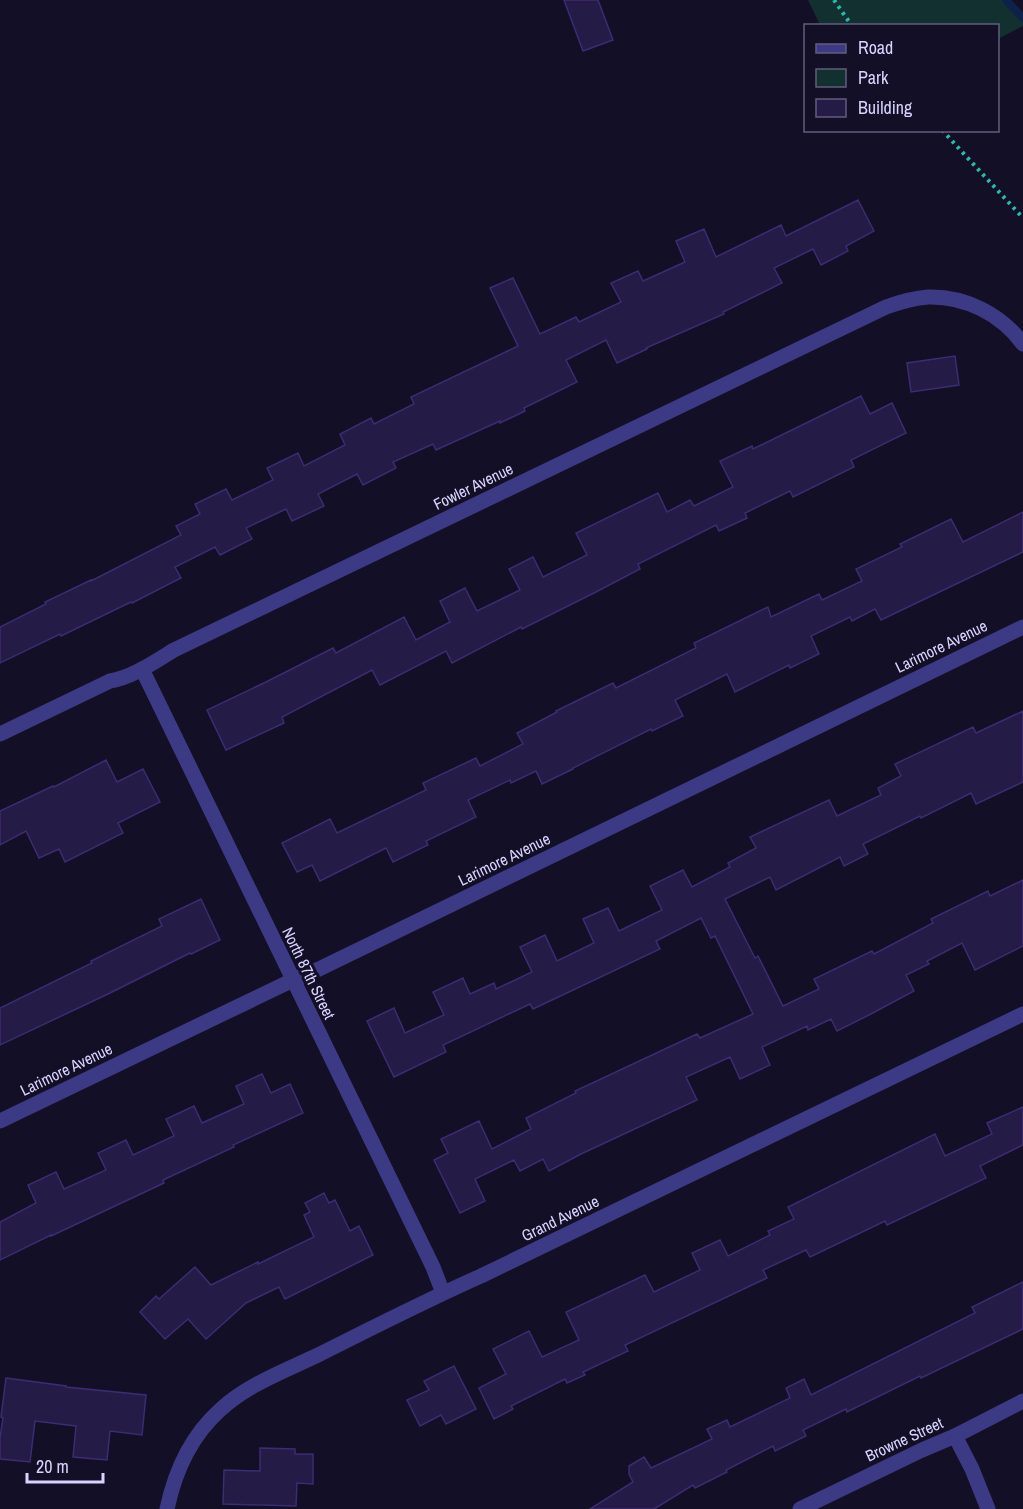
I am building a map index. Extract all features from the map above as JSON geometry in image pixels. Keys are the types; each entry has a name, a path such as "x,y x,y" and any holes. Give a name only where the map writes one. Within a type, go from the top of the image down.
{"street":[{"name":"Fowler Avenue","path":"0,734 110,681 142,669 174,650 886,307 907,300 929,297 957,300 988,312 1006,325 1023,344"},
{"name":"Larimore Avenue","path":"0,1121 330,964 1023,627"},
{"name":"North 87th Street","path":"142,669 433,1267 443,1293"},
{"name":"Grand Avenue","path":"167,1509 181,1463 200,1432 221,1409 250,1388 1023,1014"},
{"name":"Browne Street","path":"800,1509 956,1436 1023,1401"},
{"path":"956,1436 988,1509"}],"path":[{"path":"834,0 851,24"},
{"path":"944,132 1023,218"}],"green space":[{"path":"808,0 1006,0 1023,18 1023,26 999,38 999,24 820,24"}],"building":[{"path":"564,0 598,0 613,40 583,51"},
{"path":"858,200 874,231 846,246 848,251 821,265 813,249 774,268 782,283 723,312 724,314 617,363 606,340 566,360 577,382 524,408 525,411 436,450 433,444 393,462 396,468 363,485 357,474 318,494 324,506 292,521 286,509 246,528 252,539 220,555 215,547 175,567 181,578 132,603 0,663 0,627 46,604 45,602 181,535 176,526 200,514 195,504 226,489 232,500 273,480 267,468 298,453 304,466 345,445 340,434 371,418 374,424 414,404 411,397 518,346 490,288 513,278 540,334 576,317 579,322 621,302 611,283 638,271 643,281 685,262 676,241 704,229 716,257 781,225 786,236"},
{"path":"955,356 959,385 911,392 907,363"},
{"path":"861,396 870,414 892,403 906,433 851,460 854,467 793,497 790,491 745,513 747,518 719,531 716,525 638,564 640,569 452,663 446,651 380,685 372,670 282,717 284,723 226,750 207,710 333,648 336,653 404,617 416,640 450,622 440,601 465,588 477,611 520,590 509,569 533,557 543,577 587,555 576,533 658,493 667,512 690,500 694,506 733,487 720,461 752,446 753,449"},
{"path":"1023,512 1023,552 881,620 875,609 852,621 850,617 811,636 819,654 790,668 789,665 735,692 727,674 675,700 683,716 652,731 651,729 542,784 536,771 511,783 510,780 468,800 476,817 426,841 428,845 393,862 386,848 320,881 312,865 297,872 282,843 330,819 337,833 426,790 423,783 476,758 480,766 523,744 517,733 556,711 613,683 616,688 696,648 694,643 768,607 771,617 819,594 822,600 862,581 856,569 902,547 900,544 951,519 963,542"},
{"path":"1023,711 1023,782 976,804 971,793 921,818 920,816 863,844 868,854 844,866 840,857 776,890 770,877 725,899 755,958 758,956 783,1006 819,989 814,979 872,951 874,954 933,923 931,919 988,891 990,896 1023,880 1023,946 975,970 962,943 927,961 929,964 906,975 914,991 869,1015 837,1031 831,1019 808,1030 807,1026 762,1047 770,1065 740,1079 730,1057 686,1077 697,1100 549,1171 543,1159 520,1171 514,1160 475,1179 485,1201 460,1213 434,1160 448,1153 441,1139 479,1121 492,1149 531,1129 526,1118 576,1093 575,1091 697,1034 700,1038 753,1014 715,936 711,938 701,918 656,941 660,949 533,1009 530,1004 443,1045 446,1052 394,1077 367,1021 394,1008 405,1033 444,1015 433,992 463,978 470,994 494,983 496,989 532,972 520,947 545,935 557,961 594,943 583,919 608,908 619,931 662,910 650,886 683,870 692,887 730,867 728,863 756,848 750,837 829,800 837,816 881,795 878,788 901,776 895,764 973,727 976,733"},
{"path":"106,760 117,782 143,769 160,802 118,823 123,833 65,862 59,849 39,858 26,831 0,845 0,811"},
{"path":"201,899 220,940 0,1045 0,1008 162,926 159,919"},
{"path":"262,1074 271,1093 290,1084 303,1113 163,1180 164,1183 0,1260 0,1222 36,1203 28,1185 56,1172 64,1189 106,1170 98,1153 126,1140 133,1155 174,1136 166,1119 194,1106 202,1123 244,1104 236,1086"},
{"path":"1023,1107 1023,1145 980,1166 986,1178 887,1225 885,1221 810,1257 806,1250 763,1270 767,1278 625,1345 628,1351 583,1372 585,1375 567,1383 565,1379 511,1406 513,1409 494,1419 479,1388 506,1374 493,1349 529,1331 542,1357 579,1340 566,1312 645,1275 654,1292 700,1270 692,1253 720,1240 728,1256 770,1235 768,1231 794,1219 788,1207 935,1134 945,1156 992,1134 987,1123"},
{"path":"324,1193 329,1203 335,1200 350,1231 359,1226 373,1255 285,1299 279,1287 246,1303 206,1339 188,1319 165,1339 140,1312 156,1296 159,1299 195,1267 211,1285 314,1237 304,1215 310,1212 305,1203"},
{"path":"1023,1282 1023,1329 847,1412 846,1409 803,1430 806,1436 775,1451 773,1446 695,1488 693,1485 654,1509 590,1509 633,1482 629,1474 629,1466 644,1457 651,1468 712,1439 707,1429 727,1420 730,1427 790,1398 786,1388 804,1379 811,1395 975,1313 972,1307"},
{"path":"454,1366 476,1409 446,1424 441,1415 420,1426 407,1400 429,1390 424,1381"},
{"path":"6,1378 146,1395 142,1435 110,1431 107,1460 73,1457 76,1426 35,1421 30,1462 0,1459 3,1418 1,1417"},
{"path":"260,1448 295,1449 295,1454 313,1454 313,1484 297,1483 296,1506 223,1504 224,1470 260,1471"}],"waterway":[{"path":"1006,0 1023,18"}]}
